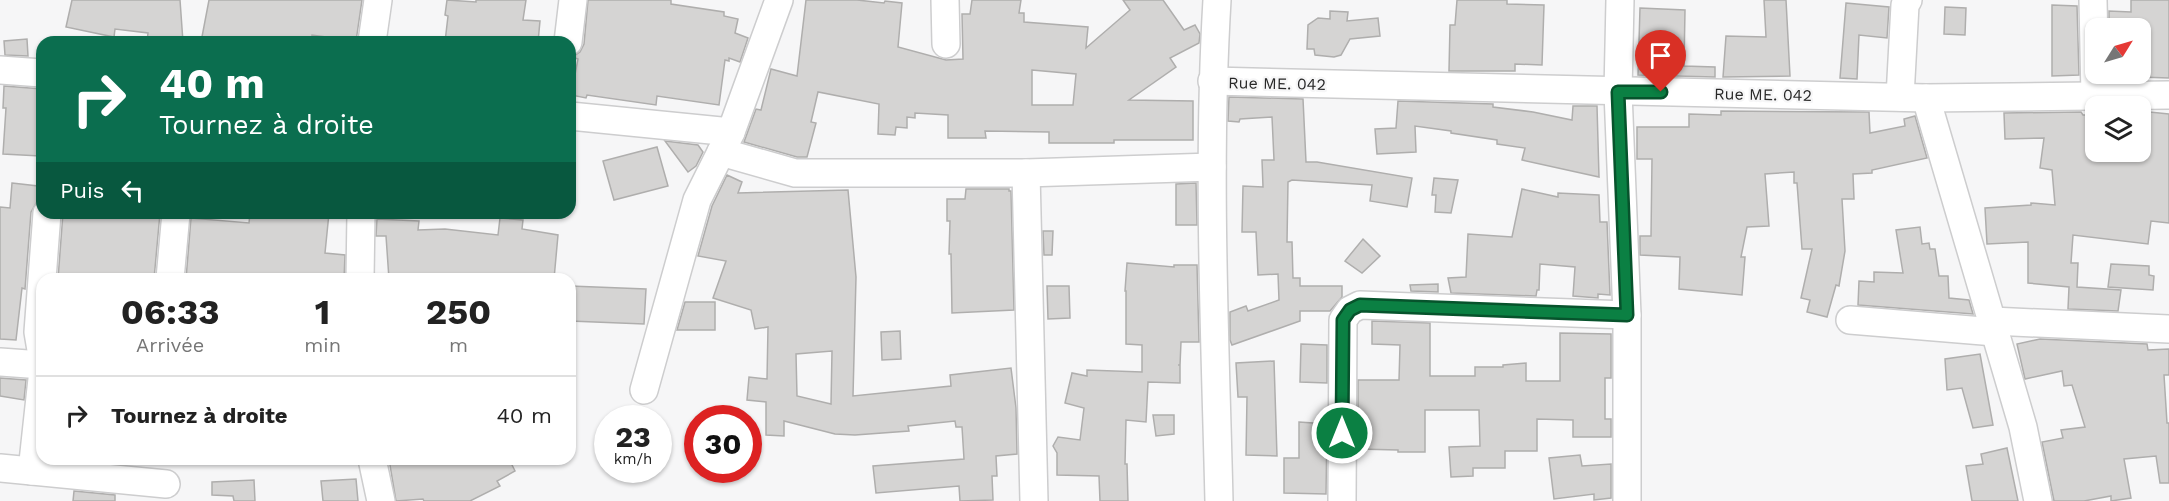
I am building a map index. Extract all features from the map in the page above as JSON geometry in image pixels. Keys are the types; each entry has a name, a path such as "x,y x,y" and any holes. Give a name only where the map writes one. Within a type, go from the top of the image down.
{"street":[{"path":"373,36 378,0"},
{"path":"569,36 573,0"},
{"path":"644,390 697,200 726,142 779,0"},
{"path":"945,0 946,45"},
{"path":"1217,0 1212,81 1212,167 1219,501"},
{"path":"1620,0 1618,92 1627,315 1627,501"},
{"path":"1908,0 1905,5 1913,97 1994,326 2023,427 2038,501"},
{"path":"2093,0 2095,96"},
{"path":"0,70 36,73"},
{"name":"Rue ME. 042","path":"1212,81 1618,92 1913,97 2085,96"},
{"name":"Rue ME. 042","path":"2095,96 2169,95"},
{"path":"576,117 726,142 795,173 1026,173 1212,167"},
{"path":"1026,173 1034,501"},
{"path":"42,273 47,219"},
{"path":"171,273 175,219"},
{"path":"360,273 361,219"},
{"path":"1342,501 1343,320 1350,310 1360,305 1627,315"},
{"path":"1850,320 1994,326 2169,329"},
{"path":"0,362 36,365"},
{"path":"32,471 36,434"},
{"path":"373,465 381,501"},
{"path":"0,468 166,484"}],"building":[{"path":"72,0 180,0 183,36 148,36 148,33 115,29 114,36 109,36 66,27"},
{"path":"209,0 362,0 357,36 202,36"},
{"path":"447,0 476,2 476,0 526,0 523,20 540,21 539,36 446,36 448,16 445,15"},
{"path":"588,0 671,0 671,4 724,12 724,16 738,19 735,33 748,38 740,62 729,58 729,61 725,60 719,105 657,96 656,105 587,95 586,98 576,96 578,59 576,54 584,44"},
{"path":"806,0 902,3 898,47 946,60 963,59 962,14 970,14 972,0 1021,0 1019,13 1024,13 1024,22 1088,27 1086,48 1130,10 1123,0 1163,0 1184,30 1195,25 1200,34 1199,43 1170,58 1176,67 1129,100 1193,101 1193,140 1049,143 1049,132 985,131 986,138 948,138 948,115 915,113 915,118 907,117 907,128 896,127 895,135 878,134 879,104 818,92 811,122 816,123 807,157 797,157 744,142 756,109 761,110 771,69 797,76","holes":["1032,70 1076,74 1073,105 1032,105"]},
{"path":"1457,0 1507,0 1507,4 1544,5 1542,65 1515,64 1515,71 1449,71 1450,25 1455,25"},
{"path":"1764,0 1786,0 1790,76 1723,77 1726,36 1766,37"},
{"path":"2131,0 2169,0 2169,78 2151,77 2151,18 2109,18 2109,11 2131,12"},
{"path":"1846,3 1889,7 1887,38 1859,35 1857,79 1840,78"},
{"path":"2052,5 2077,6 2079,75 2052,76"},
{"path":"1945,7 1966,8 1965,35 1944,34"},
{"path":"1640,8 1685,10 1684,66 1715,67 1715,77 1638,75"},
{"path":"1330,11 1348,12 1347,21 1378,18 1380,36 1350,39 1341,55 1334,57 1315,55 1314,49 1307,49 1308,25 1318,18 1330,19"},
{"path":"27,39 28,56 5,55 4,41"},
{"path":"4,86 36,89 36,156 3,154 6,108 3,108"},
{"path":"1229,97 1303,99 1306,162 1412,178 1407,207 1370,201 1372,185 1292,180 1288,182 1287,242 1292,242 1293,278 1300,278 1300,286 1342,286 1342,297 1330,311 1300,311 1300,321 1232,345 1230,312 1246,306 1248,311 1279,300 1278,274 1258,275 1256,232 1242,232 1243,186 1263,187 1262,160 1274,160 1272,117 1240,119 1239,122 1228,121"},
{"path":"1398,101 1493,104 1493,107 1572,120 1573,106 1597,106 1599,177 1522,160 1525,148 1497,144 1497,140 1415,126 1416,152 1377,154 1375,129 1396,128"},
{"path":"1721,111 1869,112 1870,133 1905,126 1904,119 1915,116 1927,158 1872,170 1872,173 1853,174 1854,199 1842,199 1845,251 1839,286 1836,285 1827,317 1807,312 1810,300 1801,298 1812,249 1802,249 1797,183 1794,183 1794,172 1765,174 1769,226 1747,227 1741,257 1745,257 1742,295 1679,289 1680,257 1640,255 1640,236 1651,236 1652,159 1637,159 1637,127 1689,127 1689,114 1721,115"},
{"path":"2081,112 2085,115 2085,162 2151,162 2151,112 2169,114 2169,223 2151,221 2148,244 2073,235 2071,263 2078,263 2077,287 2121,290 2118,311 2068,309 2069,287 2028,283 2028,242 1987,244 1985,208 2031,205 2031,203 2055,205 2052,170 2040,168 2044,138 2005,139 2004,113"},
{"path":"665,141 698,145 703,152 696,166 688,172"},
{"path":"657,147 668,186 614,200 603,161"},
{"path":"727,175 742,182 738,193 848,190 856,277 853,396 951,386 950,375 1011,368 1016,408 1017,454 996,456 997,476 992,476 993,500 960,501 959,486 876,493 873,466 964,459 962,427 956,427 955,421 908,426 909,431 855,435 835,434 784,421 784,436 766,435 766,402 747,400 749,377 767,379 768,327 755,329 751,310 713,298 726,261 698,256 712,206","holes":["832,351 831,404 797,396 796,354"]},
{"path":"1434,178 1458,180 1451,213 1435,212 1436,195 1432,195"},
{"path":"12,183 36,186 36,204 31,212 25,289 22,288 16,340 0,339 0,207 10,208"},
{"path":"1196,183 1197,225 1176,225 1176,184"},
{"path":"966,189 1009,189 1011,191 1014,310 952,313 950,221 947,221 947,199 965,199"},
{"path":"1522,189 1558,197 1558,193 1599,195 1600,222 1607,222 1610,295 1598,294 1598,298 1573,296 1575,267 1540,264 1539,290 1536,296 1451,293 1448,278 1466,277 1468,234 1512,237"},
{"path":"63,219 159,219 155,273 58,273"},
{"path":"191,219 249,223 249,219 328,219 325,253 345,255 344,273 186,273"},
{"path":"377,219 419,221 418,230 445,229 498,235 500,219 512,219 523,220 522,229 558,235 555,273 389,273 386,236 376,236"},
{"path":"1920,227 1922,244 1929,243 1930,249 1935,249 1939,276 1948,276 1949,298 1969,300 1973,314 1858,305 1859,281 1874,282 1874,272 1903,273 1896,230"},
{"path":"1043,231 1053,231 1052,255 1044,255"},
{"path":"1363,239 1380,256 1362,273 1345,261"},
{"path":"1127,263 1174,267 1174,265 1197,265 1199,342 1181,342 1180,383 1148,382 1146,422 1126,420 1125,464 1127,464 1128,501 1100,501 1099,476 1057,475 1057,453 1053,446 1058,437 1080,440 1084,408 1065,403 1072,373 1087,376 1087,370 1142,372 1142,345 1126,344"},
{"path":"2111,264 2149,266 2149,275 2154,276 2153,290 2108,287"},
{"path":"1438,284 1438,292 1411,291 1410,285"},
{"path":"576,286 646,289 644,324 576,321"},
{"path":"1047,286 1069,286 1070,318 1048,319"},
{"path":"685,302 715,302 715,330 677,330"},
{"path":"1372,321 1430,323 1430,376 1475,376 1475,367 1503,367 1503,365 1526,363 1526,381 1560,381 1560,333 1611,334 1611,378 1605,378 1605,419 1611,419 1611,437 1573,437 1573,420 1537,419 1537,451 1505,451 1505,468 1473,468 1473,476 1451,477 1449,447 1480,446 1479,410 1425,410 1425,452 1358,449 1358,380 1399,380 1400,345 1372,344"},
{"path":"900,331 901,359 882,360 881,332"},
{"path":"2040,339 2147,344 2148,350 2169,349 2169,375 2164,375 2167,423 2169,423 2169,483 2160,483 2156,456 2124,459 2131,498 2111,501 2111,496 2084,501 2054,501 2042,442 2063,438 2061,430 2085,427 2072,385 2064,386 2062,371 2025,379 2017,344"},
{"path":"1301,344 1327,345 1327,383 1300,382"},
{"path":"1980,354 1993,425 1973,428 1962,388 1947,390 1945,359"},
{"path":"1274,361 1277,456 1246,455 1247,397 1238,397 1236,363"},
{"path":"0,378 26,380 24,400 0,396"},
{"path":"1153,415 1174,415 1174,434 1156,436"},
{"path":"1299,422 1327,424 1326,494 1284,493 1284,458 1299,458"},
{"path":"2007,448 2018,501 1972,501 1966,466 1983,464 1981,454"},
{"path":"1580,455 1582,466 1611,464 1611,498 1594,500 1594,494 1554,499 1549,458"},
{"path":"390,465 512,465 515,471 497,481 500,486 470,501 424,501 423,499 396,501"},
{"path":"356,479 358,501 323,501 321,481"},
{"path":"254,480 255,501 234,501 233,496 212,495 212,482"},
{"path":"74,491 115,495 115,501 73,501"}],"route":[{"path":"1342,433 1343,320 1350,310 1360,305 1627,315 1618,92 1661,92"}]}
